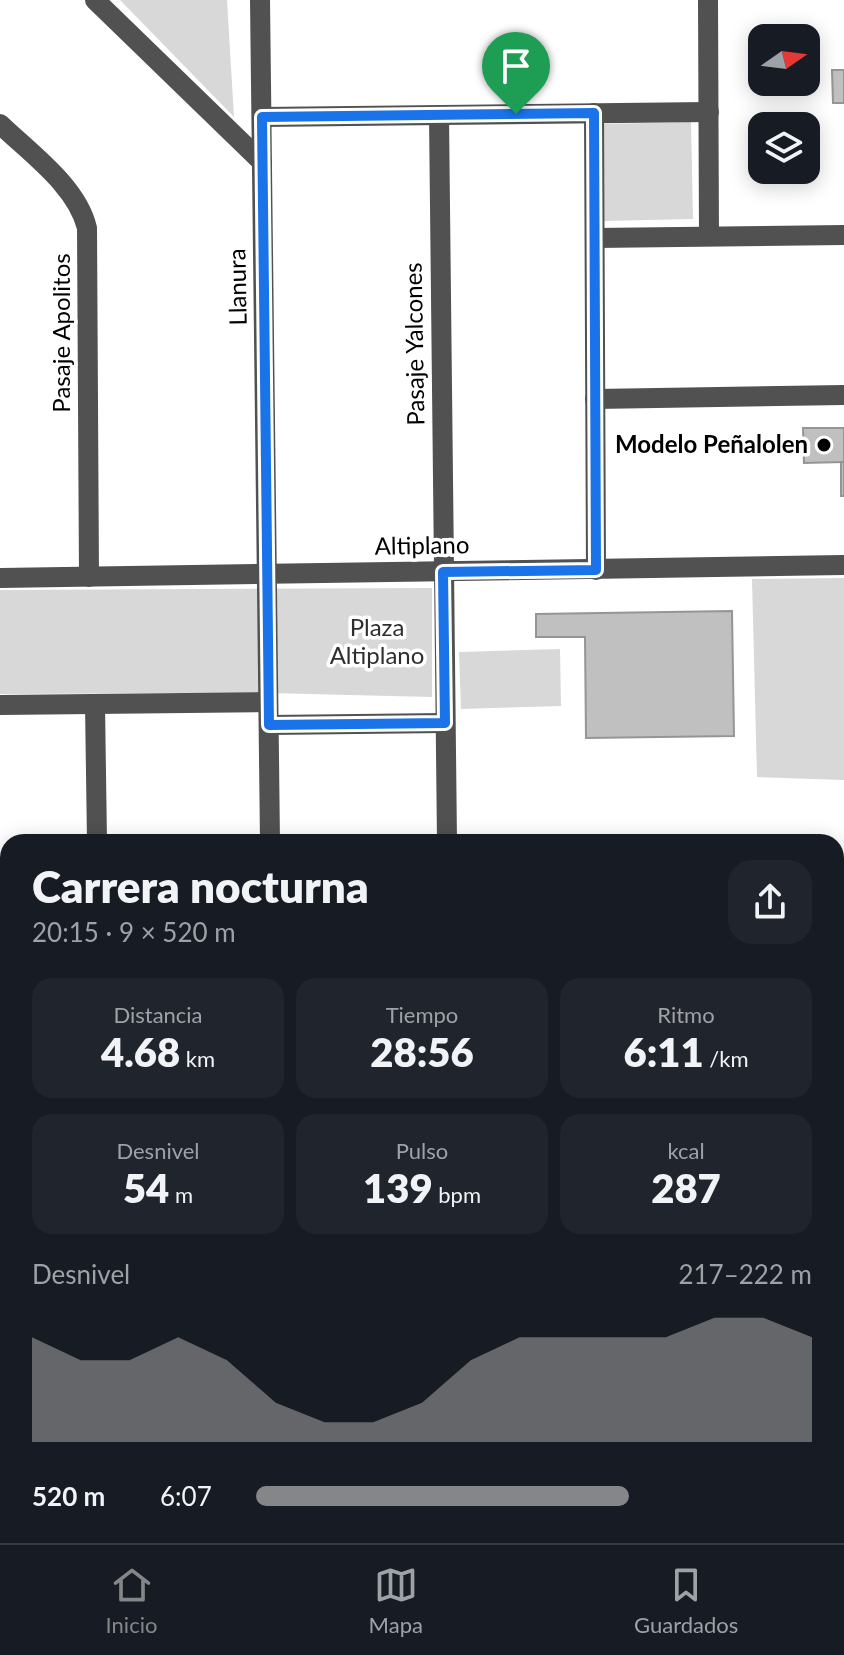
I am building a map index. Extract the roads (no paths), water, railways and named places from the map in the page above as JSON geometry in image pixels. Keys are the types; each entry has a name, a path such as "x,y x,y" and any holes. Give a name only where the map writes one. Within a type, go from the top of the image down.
{"street":[{"path":"95,0 262,162"},
{"name":"Llanura","path":"260,0 270,834"},
{"path":"708,0 709,236"},
{"path":"262,117 709,112"},
{"path":"594,113 596,570"},
{"name":"Pasaje Yalcones","path":"439,115 447,834"},
{"name":"Pasaje Apolitos","path":"0,124 71,193 84,214 87,228 89,577"},
{"path":"595,238 844,235"},
{"path":"595,399 844,395"},
{"name":"Altiplano","path":"0,578 844,565"},
{"path":"0,705 268,702"},
{"path":"95,704 97,834"},
{"path":"269,725 445,723"}],"place":[{"name":"Modelo Peñalolen","path":"824,445"}],"park label":[{"name":"Plaza Altiplano","path":"377,642"}]}
